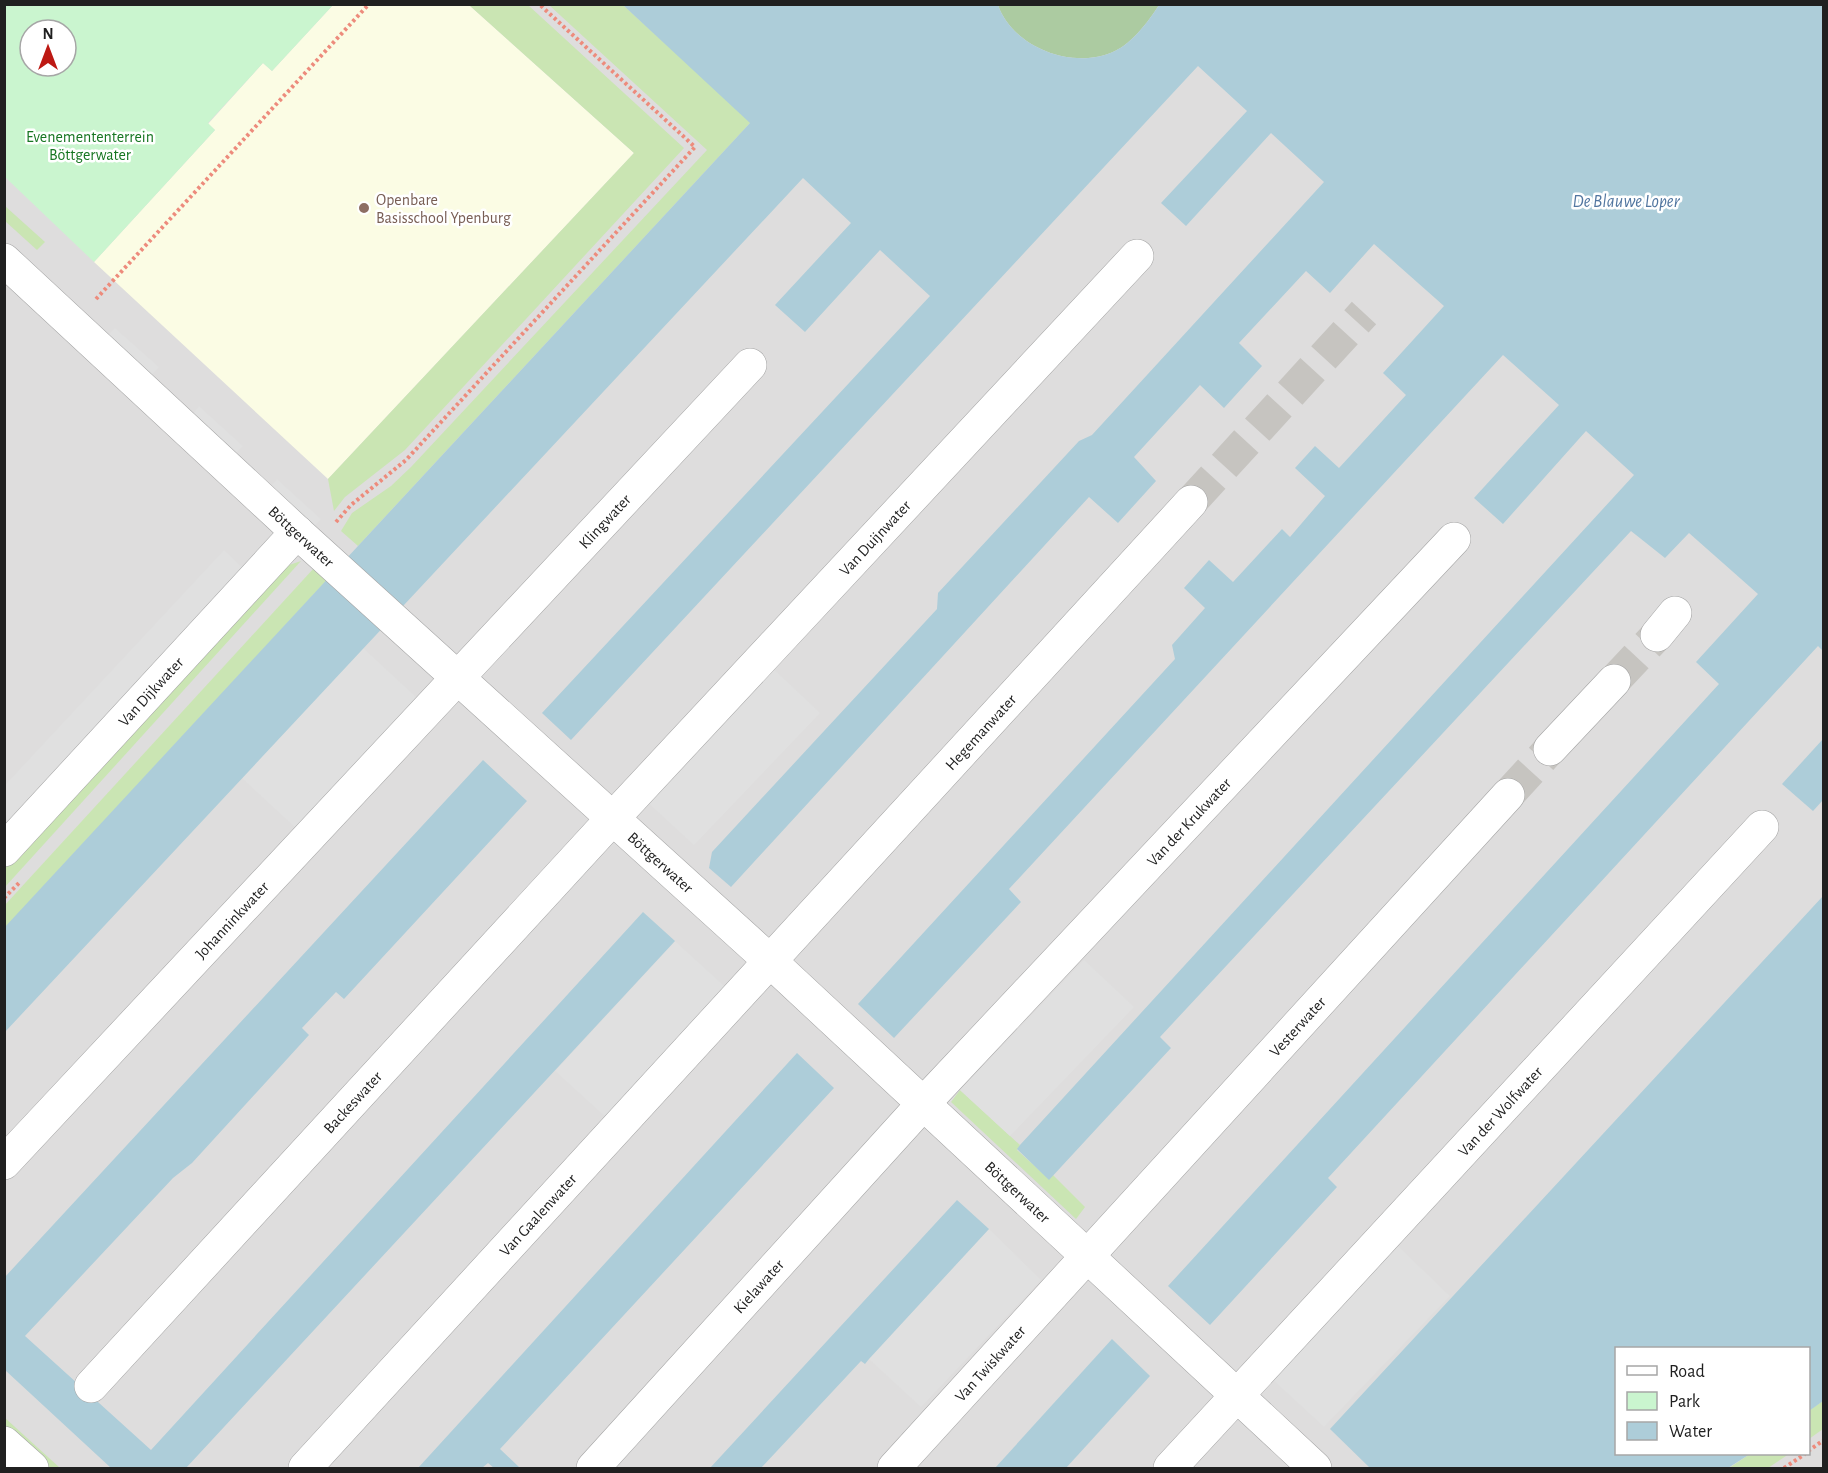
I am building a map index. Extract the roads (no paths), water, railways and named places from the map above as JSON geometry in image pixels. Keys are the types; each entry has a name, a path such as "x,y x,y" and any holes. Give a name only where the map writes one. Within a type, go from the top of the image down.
{"street":[{"name":"Van Duijnwater","path":"613,818 1137,256"},
{"name":"Böttgerwater","path":"4,260 315,548 770,961 1315,1468"},
{"name":"Klingwater","path":"458,677 750,365"},
{"name":"Hegemanwater","path":"770,961 1191,502"},
{"name":"Van der Krukwater","path":"923,1104 1454,539"},
{"name":"Van Dijkwater","path":"4,850 315,548"},
{"name":"Johanninkwater","path":"4,1163 458,677"},
{"path":"1550,749 1614,681"},
{"name":"Vesterwater","path":"1086,1255 1508,795"},
{"name":"Backeswater","path":"91,1386 613,818"},
{"name":"Van der Wolfwater","path":"1170,1468 1762,827"},
{"name":"Van Gaalenwater","path":"305,1468 770,961"},
{"name":"Kielawater","path":"593,1468 923,1104"},
{"name":"Van Twiskwater","path":"894,1468 1086,1255"},
{"path":"4,1443 32,1468"}],"water":[{"name":"De Blauwe Loper","path":"623,5 998,5 1006,20 1017,33 1031,44 1064,57 1082,58 1099,57 1128,43 1159,5 1823,5 1823,651 1818,646 1328,1178 1337,1187 1210,1325 1168,1286 1719,684 1696,662 1758,594 1689,533 1665,558 1631,531 1160,1037 1171,1048 1049,1180 1017,1149 1020,1145 1634,475 1586,431 1503,524 1474,498 1559,405 1503,355 1009,889 1021,902 894,1038 858,1004 1175,659 1172,645 1205,608 1184,588 1209,560 1233,582 1282,529 1290,537 1325,496 1295,468 1315,446 1339,468 1406,395 1383,373 1444,306 1374,244 1330,293 1306,271 1239,343 1262,366 1224,408 1200,385 1134,457 1156,481 1118,523 1089,497 731,887 709,868 712,852 937,609 938,593 1079,441 1092,435 1324,182 1271,133 1186,226 1161,203 1247,111 1198,66 571,740 542,713 930,296 880,250 805,332 775,305 851,223 803,178 5,1032 4,928 750,123"},
{"path":"1823,739 1823,800 1813,811 1782,784"},
{"path":"483,760 527,801 344,999 336,992 302,1028 309,1035 192,1163 173,1178 25,1336 151,1450 643,912 675,941 186,1468 111,1468 5,1370 4,1278"},
{"path":"1823,896 1823,1401 1810,1410 1810,1347 1615,1347 1615,1455 1748,1455 1728,1468 1370,1468 1330,1429"},
{"path":"797,1053 834,1088 500,1449 520,1468 494,1468 488,1463 482,1468 418,1468"},
{"path":"957,1200 989,1229 865,1364 861,1361 761,1468 710,1468"},
{"path":"1112,1339 1150,1376 1066,1468 995,1468"}],"tunnel":[{"path":"1191,502 1364,313"},
{"path":"1614,681 1657,635"},
{"path":"1508,795 1550,749"}],"place":[{"name":"Openbare Basisschool Ypenburg","path":"364,208"}],"park label":[{"name":"Evenemententerrein Böttgerwater","path":"90,145"}]}
